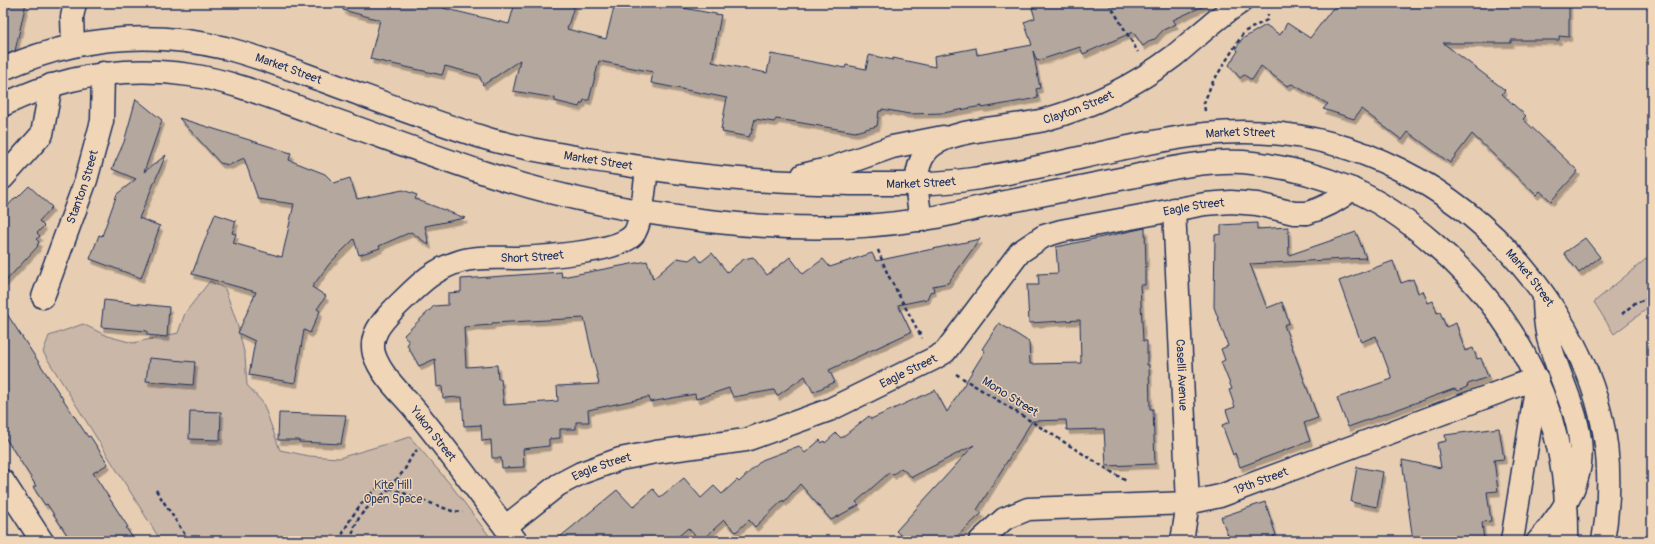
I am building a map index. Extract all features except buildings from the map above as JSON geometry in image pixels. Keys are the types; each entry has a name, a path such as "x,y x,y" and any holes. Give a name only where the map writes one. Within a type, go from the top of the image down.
{"main road":[{"path":"73,44 72,17 75,3"},
{"name":"Clayton Street","path":"921,220 917,172 926,152 934,144 962,134 1042,120 1068,112 1124,88 1173,56 1216,20 1240,3"},
{"name":"Market Street","path":"3,69 41,54 73,44 110,40 164,39 197,42 255,57 491,140 548,152 647,169 766,182 917,184 976,179 1142,145 1209,133 1274,134 1308,138 1338,145 1368,154 1399,168 1452,202 1482,226 1523,268 1544,295 1562,322 1577,349 1591,382 1600,411 1606,439 1609,468 1609,500 1603,541"},
{"path":"3,105 51,85 103,73 162,72 192,75 245,88 510,182 571,198 640,211 683,218 764,226 852,227 921,220 1144,174 1212,163 1240,162 1282,168 1326,179 1352,189 1402,217 1442,250 1468,275 1488,297 1506,323 1537,378 1552,422 1564,478 1567,503 1567,541"},
{"name":"Stanton Street","path":"43,297 86,180 102,121 103,73"},
{"path":"3,178 42,134 51,85"},
{"path":"766,182 832,168 871,153 911,142 962,134"},
{"name":"Short Street","path":"382,321 424,279 435,271 461,261 483,258 521,258 606,248 622,243 633,235 638,225 647,169"},
{"name":"Eagle Street","path":"511,534 558,485 581,474 620,459 656,452 746,440 830,410 933,360 945,352 1020,252 1044,236 1061,231 1204,204 1231,202 1257,204 1294,213 1307,213 1338,201 1352,189"},
{"name":"Caselli Avenue","path":"1174,209 1188,503 1182,541"},
{"path":"1538,541 1567,503 1575,486 1579,471 1581,443 1575,415 1548,338 1544,318 1544,295"},
{"name":"Yukon Street","path":"382,321 373,337 372,346 375,356 395,388 416,412 511,534"},
{"path":"1512,541 1537,378"},
{"name":"19th Street","path":"980,541 1004,519 1028,509 1188,503 1220,496 1537,378"},
{"path":"3,481 42,541"}],"path":[{"path":"1108,3 1139,55"},
{"path":"1206,111 1204,103 1210,85 1244,32 1267,20 1268,14"},
{"name":"Mono Street","path":"878,250 888,275 933,360 1129,483"},
{"path":"1622,314 1634,303 1652,297"},
{"path":"351,541 356,523 360,516 372,502 390,488 404,471 414,452 434,435"},
{"path":"340,541 348,524 372,494 381,486 396,480"},
{"path":"390,488 452,511"},
{"path":"156,490 189,541"}],"green space":[{"path":"1652,254 1652,305 1614,334 1594,302"},
{"name":"Kite Hill Open Space","path":"210,281 225,289 237,323 245,356 247,385 263,403 280,450 309,456 339,458 410,437 450,484 493,541 161,541 43,352 49,336 83,324 107,336 133,343 178,333 185,313"}]}
